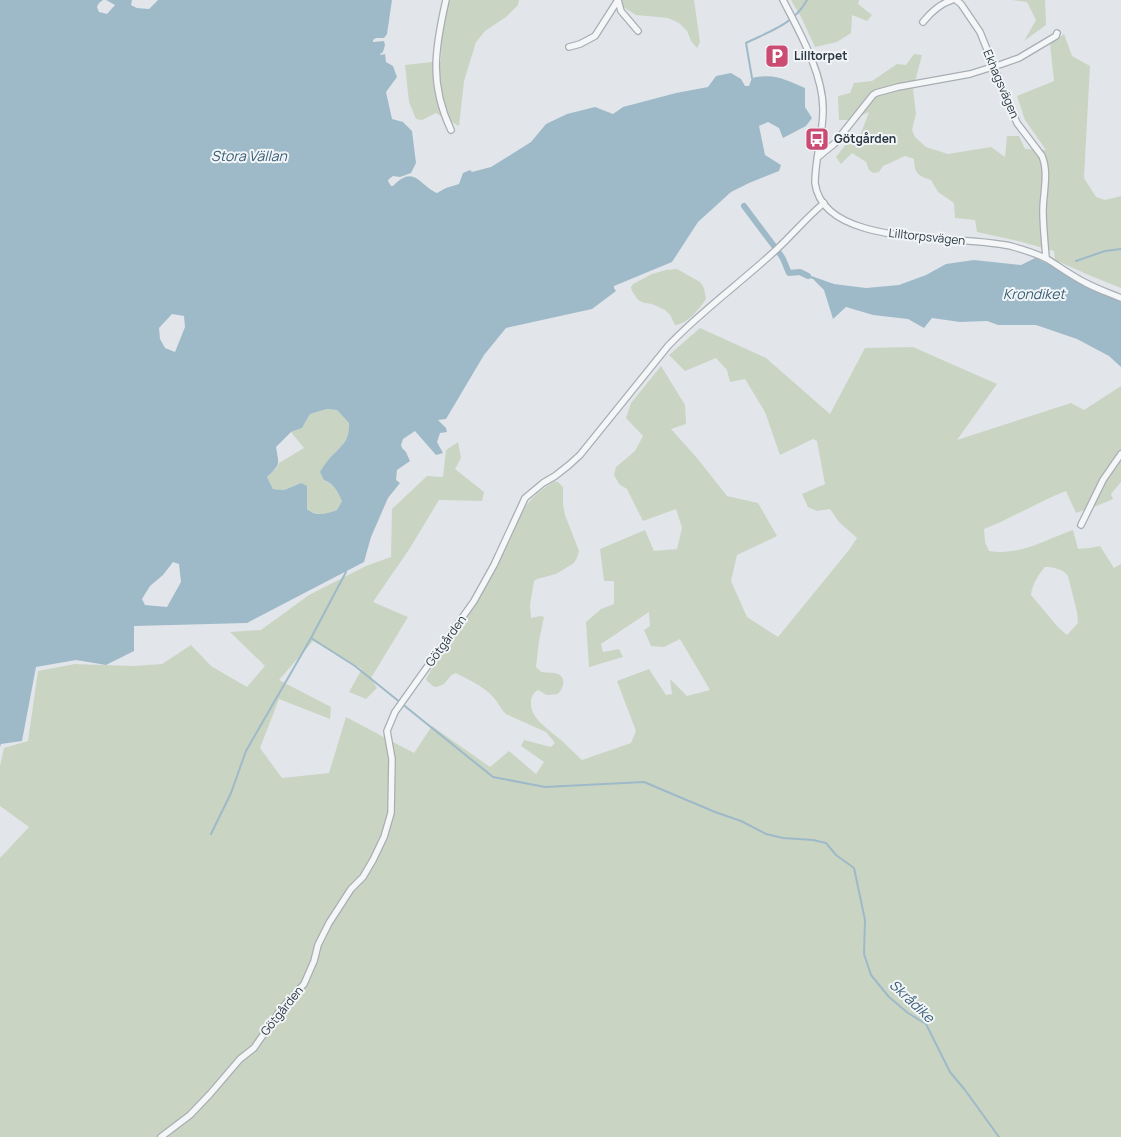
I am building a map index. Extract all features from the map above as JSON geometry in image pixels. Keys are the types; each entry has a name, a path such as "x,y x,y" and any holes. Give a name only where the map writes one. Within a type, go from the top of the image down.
{"street":[{"path":"446,0 437,44 436,72 437,91 443,114 451,130"},
{"path":"618,0 622,11 638,31"},
{"path":"569,47 580,44 595,36 618,0"},
{"name":"Lilltorpsvägen","path":"783,0 803,40 819,80 823,110 815,177 816,187 824,203 836,216 877,231 903,236 1012,246 1046,258 1088,284 1121,298"},
{"name":"Ekhagsvägen","path":"923,22 935,9 944,3 954,0 961,4 980,32 1017,123 1044,162 1043,211 1046,258"},
{"path":"818,157 834,144 876,93 898,87 970,74 1019,58 1056,36 1057,33"},
{"name":"Götgården","path":"161,1137 190,1115 240,1059 254,1048 281,1009 304,984 328,923 351,889 363,877 374,860 384,837 391,813 392,759 387,731 395,712 474,601 491,572 525,498 580,455 682,331 777,249 824,203"},
{"path":"1081,525 1103,480 1121,454"}],"green space":[{"path":"446,0 519,0 518,5 506,17 485,31 476,42 464,81 459,126 436,113 422,120 416,119 409,102 405,65 441,61 442,29"},
{"path":"612,0 694,0 700,42 697,48 691,41 687,31 679,23 668,18 636,15"},
{"path":"791,0 859,0 858,4 872,15 867,21 852,15 851,33 837,42 815,47"},
{"path":"1012,0 1045,0 1046,25 1024,41 1036,20 1027,2"},
{"path":"1064,34 1072,56 1090,66 1084,178 1096,197 1105,200 1121,196 1121,288 1055,260 1054,251 977,232 975,220 955,218 954,203 938,192 931,180 918,174 914,159 905,156 883,166 879,172 873,173 869,170 866,162 852,153 841,164 836,157 846,144 858,141 869,112 851,120 839,120 838,96 850,93 854,83 872,81 897,64 906,65 914,54 922,55 913,89 916,114 912,130 915,137 926,147 948,154 991,147 1005,157 1007,136 1019,136 1025,149 1046,150 1025,120 1017,96 1054,81 1050,44"},
{"path":"677,269 700,282 704,288 706,299 689,319 675,325 665,310 638,300 631,287 652,274"},
{"path":"700,328 766,358 830,414 865,348 913,347 997,384 957,440 1071,403 1084,410 1121,386 1121,482 1111,494 1113,499 1076,513 1066,491 984,529 985,542 989,551 1001,552 1032,546 1073,530 1078,549 1100,546 1114,568 1121,564 1121,1137 0,1137 0,858 29,827 0,806 0,766 4,748 28,741 38,671 75,664 133,666 162,664 191,645 211,666 247,687 265,666 230,632 261,630 309,595 366,566 391,557 392,509 427,476 443,477 446,450 458,442 461,458 455,469 484,492 482,501 439,500 410,548 373,602 408,617 371,678 377,688 366,699 349,692 362,669 313,641 279,680 331,707 330,719 279,699 260,748 282,778 329,773 346,717 414,753 432,726 490,767 509,751 536,774 544,762 521,746 524,740 551,747 555,743 546,732 506,714 486,690 456,673 439,686 434,687 426,680 432,668 479,599 511,537 521,512 539,492 555,481 563,487 565,515 579,551 574,563 556,574 534,581 530,605 531,618 544,617 536,667 542,672 558,674 562,678 563,684 558,694 547,695 538,690 536,691 531,699 532,709 537,719 582,760 631,743 636,731 617,681 649,669 666,695 672,694 670,679 687,696 710,690 680,639 664,647 651,646 644,630 650,626 649,612 601,644 603,652 619,649 623,657 589,667 586,622 601,609 614,604 614,581 604,581 600,549 645,530 654,551 677,549 682,528 676,509 643,521 627,489 619,484 614,475 616,467 635,451 643,436 626,418 631,403 661,366 685,405 686,424 671,429 727,496 758,503 777,536 737,555 731,581 747,617 778,637 857,538 839,522 830,509 817,511 808,507 802,494 825,484 817,441 813,439 780,455 765,412 745,379 730,382 727,370 716,358 685,371 669,355","holes":["1045,567 1061,570 1068,576 1078,623 1067,635 1031,595 1038,577"]},
{"path":"327,409 337,410 349,423 349,434 340,449 330,459 324,480 335,489 342,501 337,510 325,515 311,512 307,508 301,483 284,490 273,489 267,477 276,469 279,463 304,448 291,432 302,428 310,414"}],"water":[{"name":"Stora Vällan","path":"0,0 103,0 97,7 99,12 107,14 115,5 106,0 132,0 131,5 137,8 149,9 158,0 392,0 387,34 384,38 376,38 373,42 384,41 383,52 380,54 385,54 386,62 393,66 397,77 386,92 392,119 403,122 412,131 416,163 411,173 400,177 393,176 388,181 393,186 400,180 411,176 437,193 459,184 463,173 491,167 531,142 546,124 567,114 595,107 613,114 623,107 708,87 716,76 731,73 741,79 745,86 749,86 752,78 767,76 779,78 805,88 805,107 812,118 806,126 783,138 779,128 768,122 759,126 765,155 781,165 779,171 731,192 698,222 672,262 614,286 616,291 592,309 506,328 484,355 446,419 438,420 446,428 447,432 440,433 437,442 443,453 436,455 415,431 403,439 401,445 410,461 397,470 396,480 400,483 388,498 371,537 364,562 247,623 134,626 134,651 106,665 76,660 36,667 22,741 1,744 0,747","holes":["172,314 184,316 185,327 175,352 165,348 160,339 159,328","327,409 337,410 349,423 346,439 320,472 324,480 335,488 342,501 337,510 325,514 310,512 307,509 307,486 301,483 284,490 273,489 267,477 278,464 276,447 291,432 302,428 310,414","173,562 179,564 181,582 167,607 145,605 142,599 150,586 163,575"]},
{"name":"Krondiket","path":"1035,258 1121,300 1121,367 1109,356 1077,339 1036,325 998,325 987,321 960,322 932,318 924,328 908,319 873,315 846,307 833,319 824,290 813,279 801,276 800,272 834,284 866,288 899,285 926,275 946,264 974,260 1021,265"}],"waterway":[{"path":"752,78 746,43 788,21 802,8 807,0"},
{"path":"744,206 774,246"},
{"path":"1076,261 1105,251 1121,249"},
{"path":"778,252 789,273 800,272 808,276"},
{"path":"211,834 231,793 246,751 311,638 346,572"},
{"name":"Skrådike","path":"311,638 355,666 493,777 545,787 644,782 741,821 766,834 826,843 836,855 854,868 865,920 864,954 871,975 889,997 908,1013 926,1024 950,1072 999,1137"}],"place":[{"name":"Lilltorpet","path":"777,56"},
{"name":"Götgården","path":"817,139"}]}
